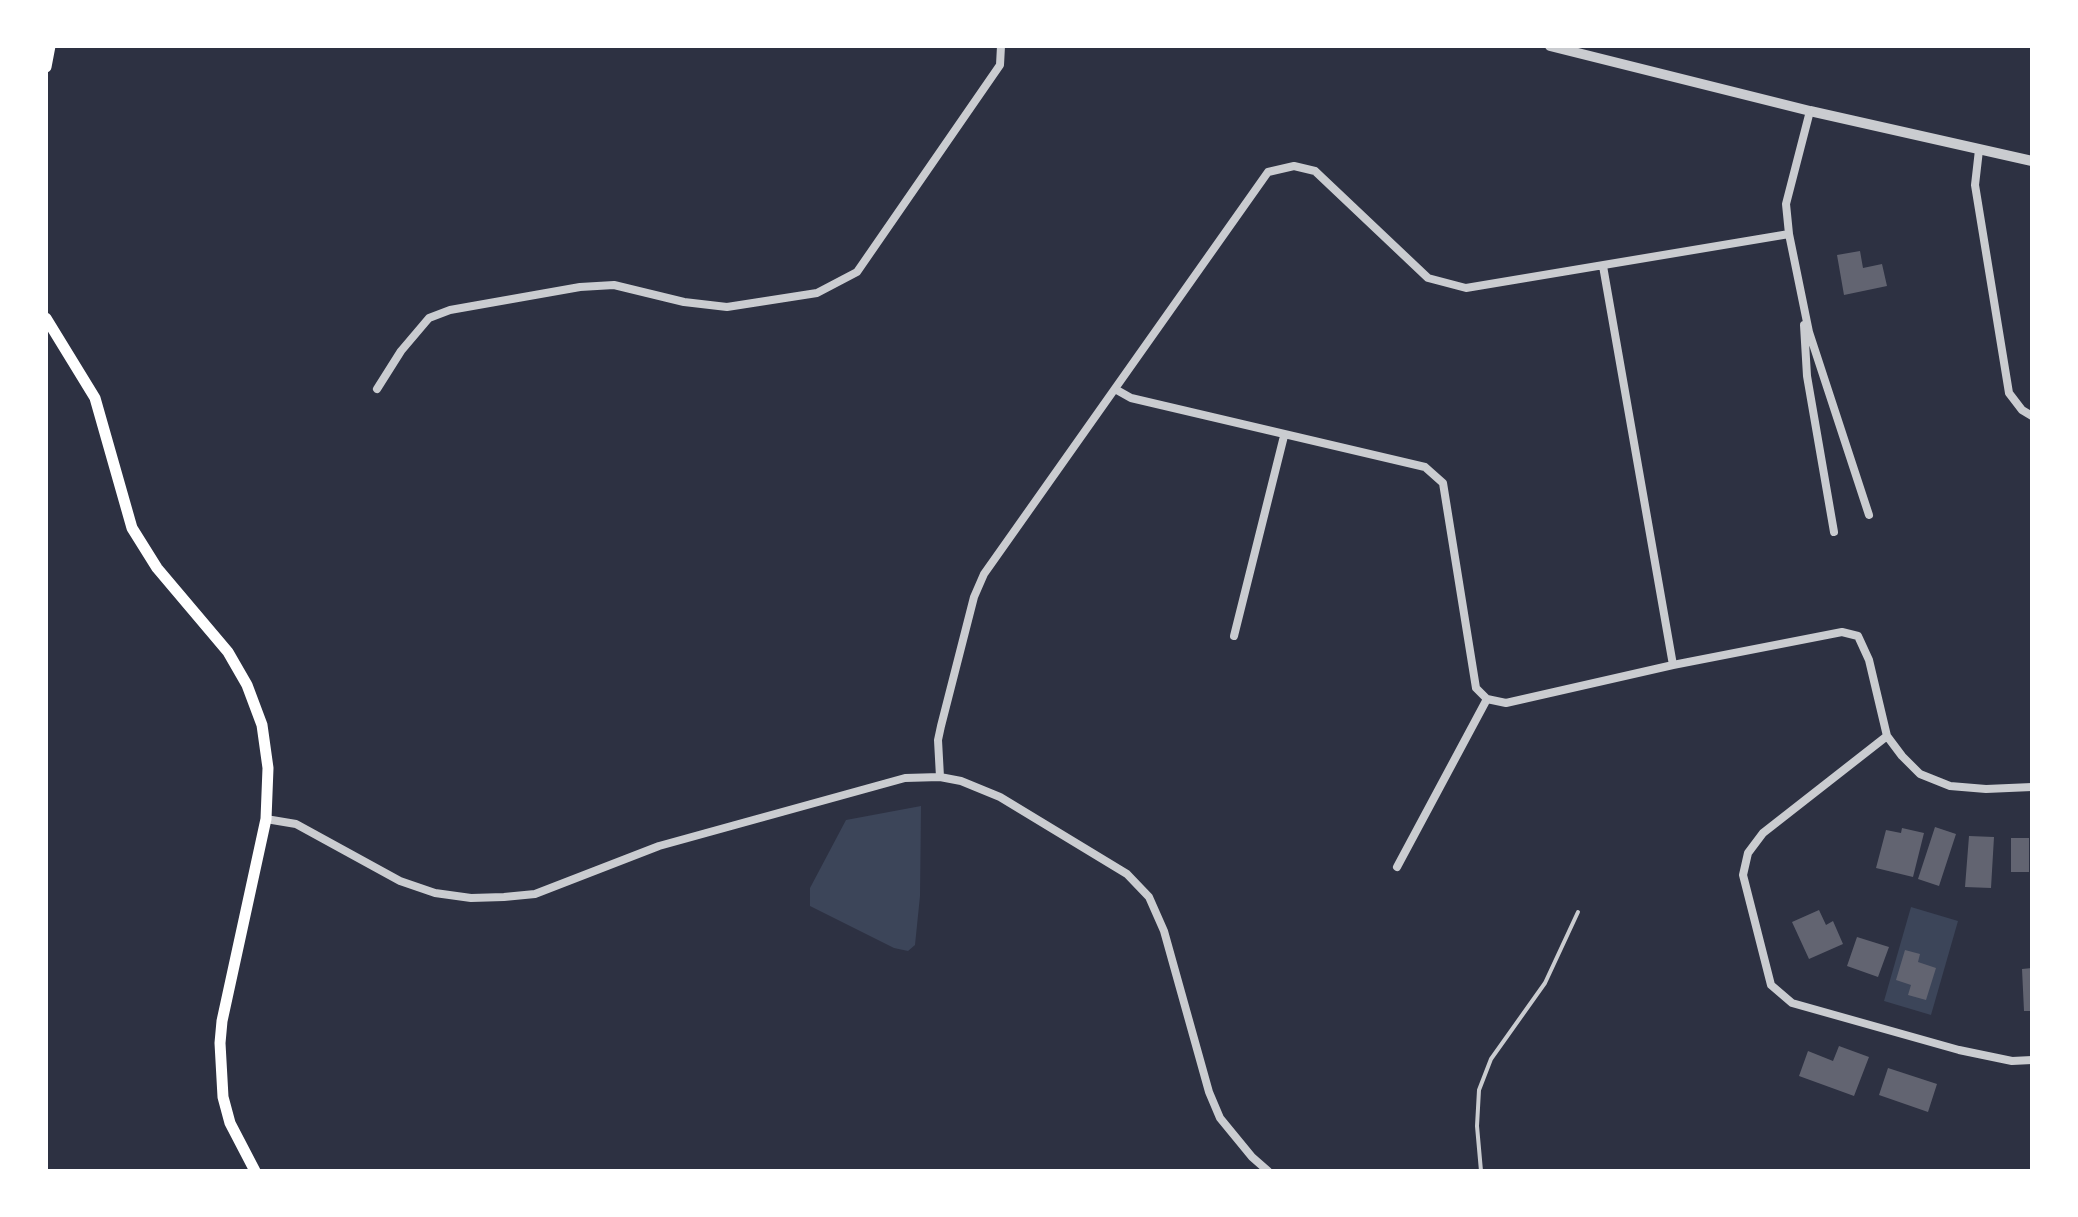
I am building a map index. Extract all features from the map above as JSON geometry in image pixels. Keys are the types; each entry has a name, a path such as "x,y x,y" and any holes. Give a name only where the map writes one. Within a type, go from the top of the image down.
{"main road":[{"path":"46,67 50,46"},
{"path":"46,318 95,398 132,528 157,568 228,652 247,685 262,725 268,768 266,819 222,1021 220,1043 223,1097 230,1123 255,1171"}],"street":[{"path":"377,389 401,351 429,318 450,310 580,287 614,285 684,302 727,307 817,293 857,272 1000,65 1001,46"},
{"path":"1550,46 1810,111 2032,161"},
{"path":"1810,111 1786,204 1789,234 1804,312 1869,515"},
{"path":"1979,150 1975,185 2009,393 2022,410 2032,416"},
{"path":"940,777 938,740 941,726 974,597 984,574 1268,172 1294,166 1315,171 1428,278 1466,288 1789,234"},
{"path":"1603,266 1673,665"},
{"path":"1804,312 1807,376 1834,532"},
{"path":"1115,389 1128,397 1425,467 1443,483 1476,688 1487,699 1506,703 1673,665 1842,632 1858,636 1869,660 1887,736 1920,774 1950,786 1986,789 2032,787"},
{"path":"1234,636 1284,436"},
{"path":"1397,867 1487,699"},
{"path":"1887,736 1763,833 1748,853 1743,875 1771,985 1792,1003 1959,1050 2012,1061 2032,1060"},
{"path":"266,819 296,824 400,881 435,893 471,898 504,897 535,894 659,846 905,778 940,777 961,781 1000,797 1127,874 1149,897 1164,931 1209,1092 1220,1118 1252,1157 1268,1171"}],"lane":[{"path":"1481,1171 1477,1126 1479,1090 1491,1059 1545,983 1578,912"}],"shaded area":[{"path":"921,806 920,896 915,945 908,951 894,948 810,906 810,888 846,820"},
{"path":"1911,907 1958,921 1931,1015 1884,1001"}],"building":[{"path":"1860,251 1863,268 1882,264 1887,286 1844,295 1837,255"},
{"path":"1935,827 1956,834 1939,886 1918,879"},
{"path":"1902,828 1924,833 1913,877 1876,868 1886,830 1901,833"},
{"path":"1969,836 1994,837 1991,888 1965,887"},
{"path":"2011,838 2029,838 2029,872 2011,872"},
{"path":"1819,910 1826,925 1833,921 1843,944 1809,959 1792,922"},
{"path":"1857,937 1889,947 1878,977 1847,966"},
{"path":"1905,950 1920,954 1918,962 1936,968 1926,1000 1908,995 1911,985 1896,980"},
{"path":"2032,968 2032,1011 2024,1011 2022,969"},
{"path":"1839,1046 1869,1057 1854,1096 1799,1076 1808,1051 1833,1061"},
{"path":"1888,1068 1937,1084 1928,1112 1879,1095"}]}
